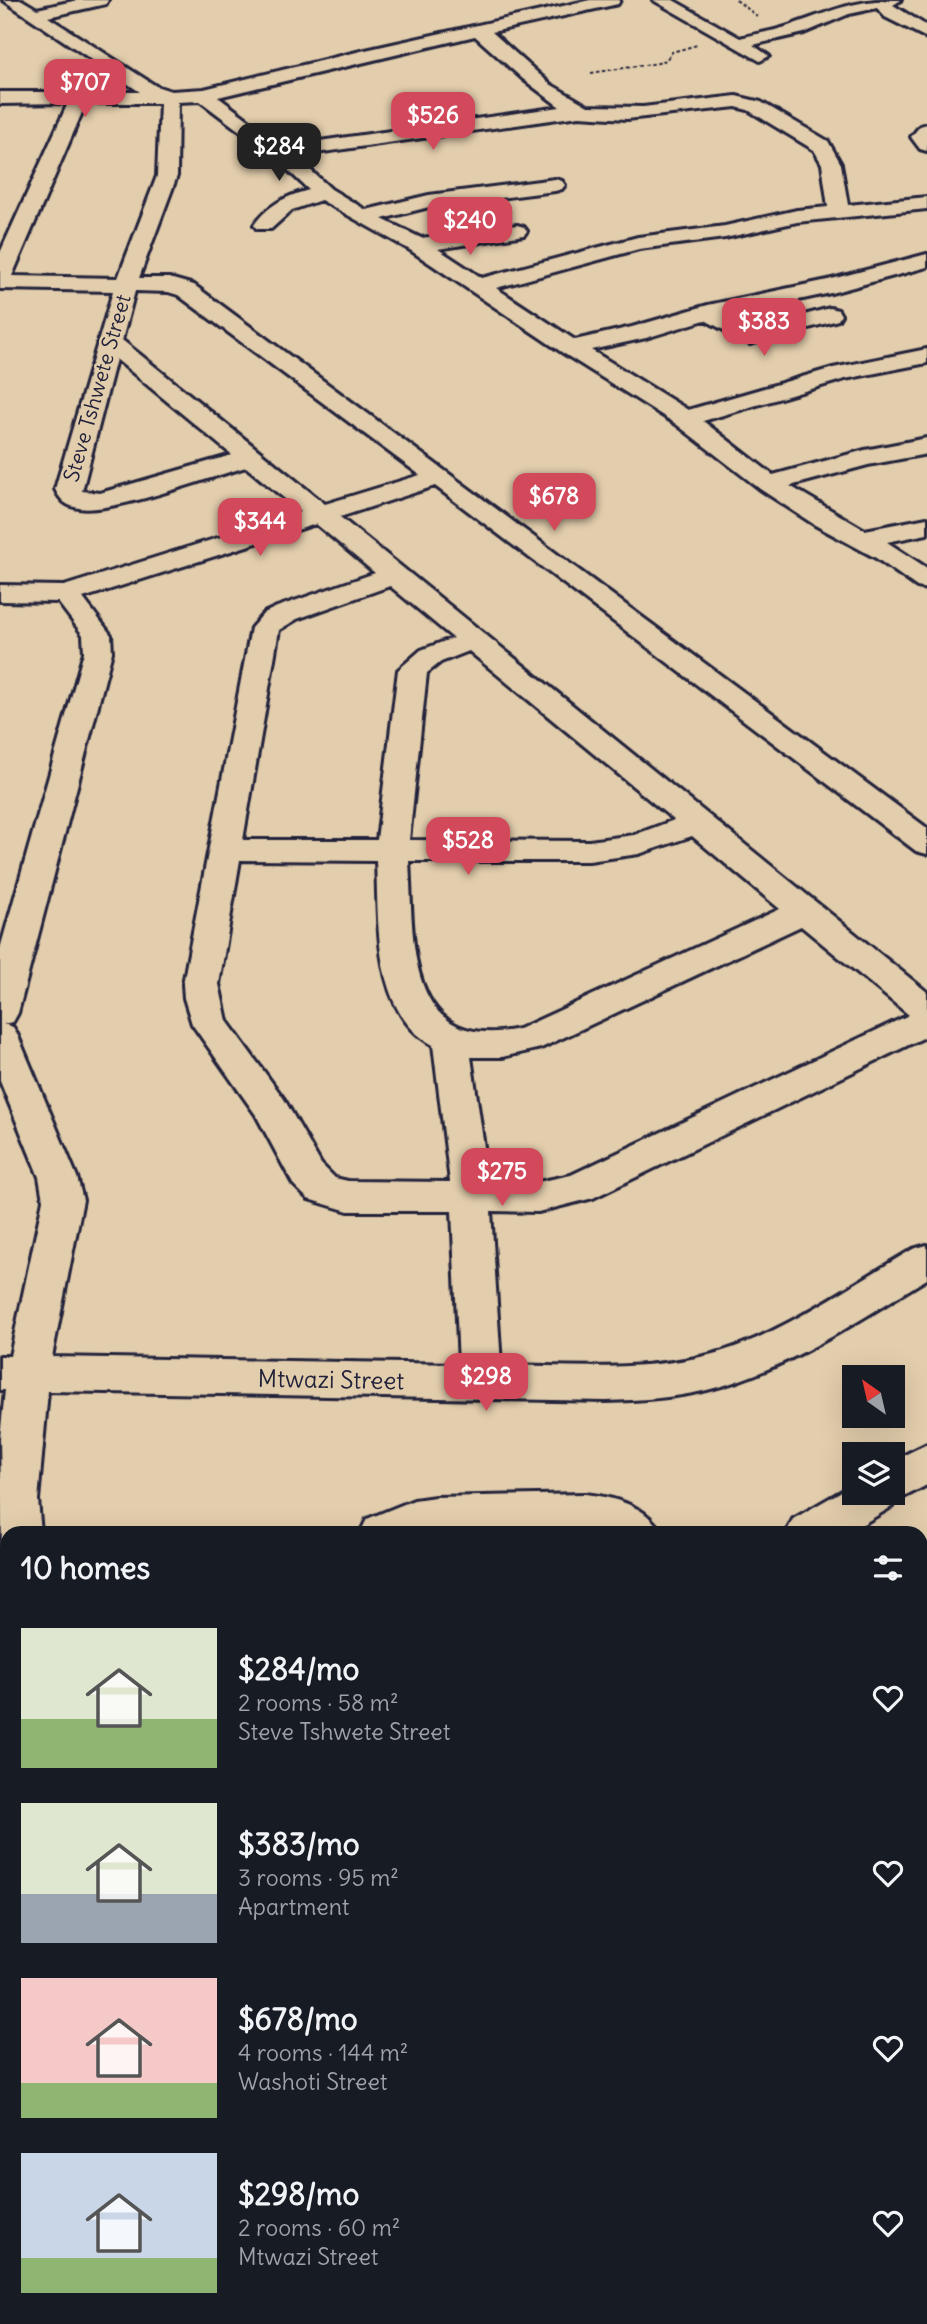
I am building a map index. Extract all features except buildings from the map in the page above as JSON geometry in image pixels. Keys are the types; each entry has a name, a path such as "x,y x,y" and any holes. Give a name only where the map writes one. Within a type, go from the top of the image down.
{"street":[{"path":"11,0 143,86 169,97"},
{"path":"34,15 100,0"},
{"path":"0,98 79,99 204,95 478,29 612,0"},
{"path":"661,0 765,60"},
{"path":"734,40 799,29 844,10 884,1 891,13 927,33"},
{"path":"523,4 542,15"},
{"path":"478,29 558,97 581,110"},
{"path":"204,95 280,152 324,192 363,217 418,245 571,348 685,419 769,484 886,552 927,581"},
{"name":"Steve Tshwete Street","path":"169,97 167,176 126,284 68,489 71,496 80,501 101,501 252,457"},
{"path":"79,99 0,279 169,285 186,290 927,844"},
{"path":"280,152 581,110 647,111 724,103 750,104 772,119 820,141 832,164 839,214"},
{"path":"927,130 921,137 927,145"},
{"path":"363,217 429,201 555,185"},
{"path":"264,225 291,200 324,192"},
{"path":"478,286 631,244 725,232 797,216 839,214 927,203"},
{"path":"418,245 517,231"},
{"path":"571,348 615,339 708,312 831,286 927,260"},
{"path":"708,312 750,337 830,315"},
{"path":"111,343 927,1011"},
{"path":"685,419 841,373 927,356"},
{"path":"769,484 922,453"},
{"path":"0,593 66,594 439,477"},
{"path":"862,540 927,526"},
{"path":"395,575 287,613 274,619 265,628 201,984 205,1013 210,1024 271,1108 307,1174 322,1189 348,1196 538,1197 579,1188 927,1021"},
{"path":"0,1013 98,652 97,635 66,594"},
{"path":"475,639 431,656 413,670 392,850 398,960 404,986 423,1019 451,1042 487,1048 528,1040 806,910"},
{"path":"225,850 589,851 615,849 650,840 697,823"},
{"path":"0,1036 58,1177 63,1200 14,1373 18,1526"},
{"path":"451,1042 471,1197 481,1382"},
{"name":"Mtwazi Street","path":"14,1373 606,1384 685,1377 722,1368 757,1355 927,1260"},
{"path":"905,1476 927,1463"},
{"path":"822,1526 857,1505"},
{"path":"399,1526 415,1519 435,1516 584,1513 617,1521 626,1526"}],"path":[{"path":"591,73 657,63 678,49 734,40"}]}
